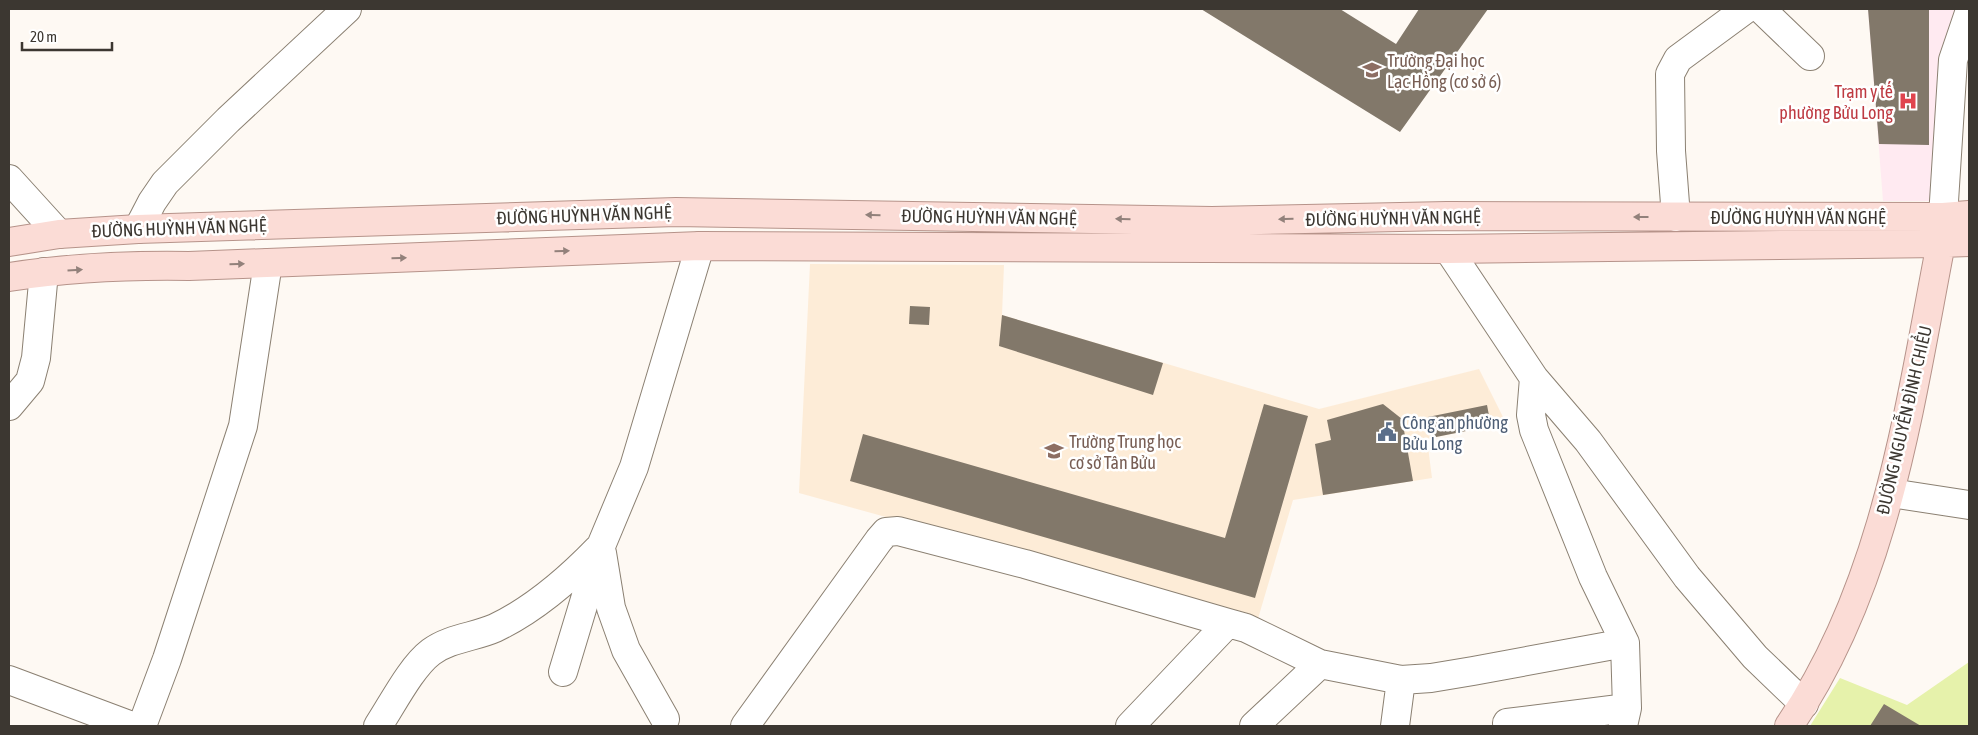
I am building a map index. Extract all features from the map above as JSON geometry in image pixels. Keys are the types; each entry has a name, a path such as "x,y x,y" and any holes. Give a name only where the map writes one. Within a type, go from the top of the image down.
{"main road":[{"name":"ĐƯỜNG HUỲNH VĂN NGHỆ","path":"9,242 59,234 138,229 676,212 1212,221 1447,216 1676,217 1951,225 1969,242"},
{"path":"1447,216 1448,249"},
{"name":"ĐƯỜNG HUỲNH VĂN NGHỆ","path":"9,277 44,272 142,266 189,266 700,246 1448,249 1951,225"},
{"name":"ĐƯỜNG NGUYỄN ĐÌNH CHIỂU","path":"1796,715 1824,671 1850,613 1891,493 1951,225"},
{"path":"138,229 142,266"}],"street":[{"path":"138,229 152,202 165,183 236,113 347,9"},
{"path":"1676,217 1671,142 1670,74 1678,59 1746,9"},
{"path":"1761,9 1810,56"},
{"path":"1951,225 1953,60 1969,13"},
{"path":"9,179 59,234"},
{"path":"563,672 601,546 634,467 700,246"},
{"path":"1448,249 1534,378 1588,441 1654,534 1755,657 1796,715"},
{"path":"142,726 167,660 243,426 268,263"},
{"path":"9,406 30,381 36,358 44,272"},
{"path":"1507,723 1625,717 1625,643 1593,577 1534,430 1531,415 1534,378"},
{"path":"1891,493 1969,505"},
{"path":"746,726 886,532 898,531 1025,564 1246,628 1320,664 1401,680 1447,675 1625,643"},
{"path":"601,546 611,608 623,642 665,719"},
{"path":"378,726 417,666 431,652 446,644 494,628 513,618 572,576 601,546"},
{"path":"1130,726 1228,623"},
{"path":"1254,726 1320,664"},
{"path":"9,680 132,726"},
{"path":"1394,726 1401,680"}],"shaded area":[{"name":"Trạm y tế phường Bửu Long","path":"1868,9 1959,9 1934,201 1883,201"},
{"name":"Trường Trung học cơ sở Tân Bửu","path":"810,264 1004,265 1002,315 1319,409 1479,369 1506,423 1427,439 1432,478 1293,500 1257,622 1251,618 799,493"}],"green space":[{"path":"1969,662 1969,726 1810,726 1840,678 1907,705"}],"building":[{"name":"Trường Đại học Lạc Hồng (cơ sở 6)","path":"1201,9 1340,9 1396,44 1419,9 1488,9 1400,132"},
{"path":"1868,9 1929,9 1929,145 1879,144"},
{"path":"910,306 930,307 929,325 909,324"},
{"path":"1002,315 1163,363 1153,395 999,346"},
{"path":"1264,404 1308,416 1255,598 850,481 863,434 1225,538"},
{"path":"1383,404 1402,419 1413,481 1323,495 1315,444 1331,440 1327,420"},
{"path":"1487,405 1491,426 1431,438 1428,417"},
{"path":"1884,704 1921,726 1870,726"}],"place":[{"name":"Trường Đại học Lạc Hồng (cơ sở 6)","path":"1372,70"},
{"name":"Trạm y tế phường Bửu Long","path":"1908,101"},
{"name":"Công an phường Bửu Long","path":"1387,432"},
{"name":"Trường Trung học cơ sở Tân Bửu","path":"1054,451"}]}
